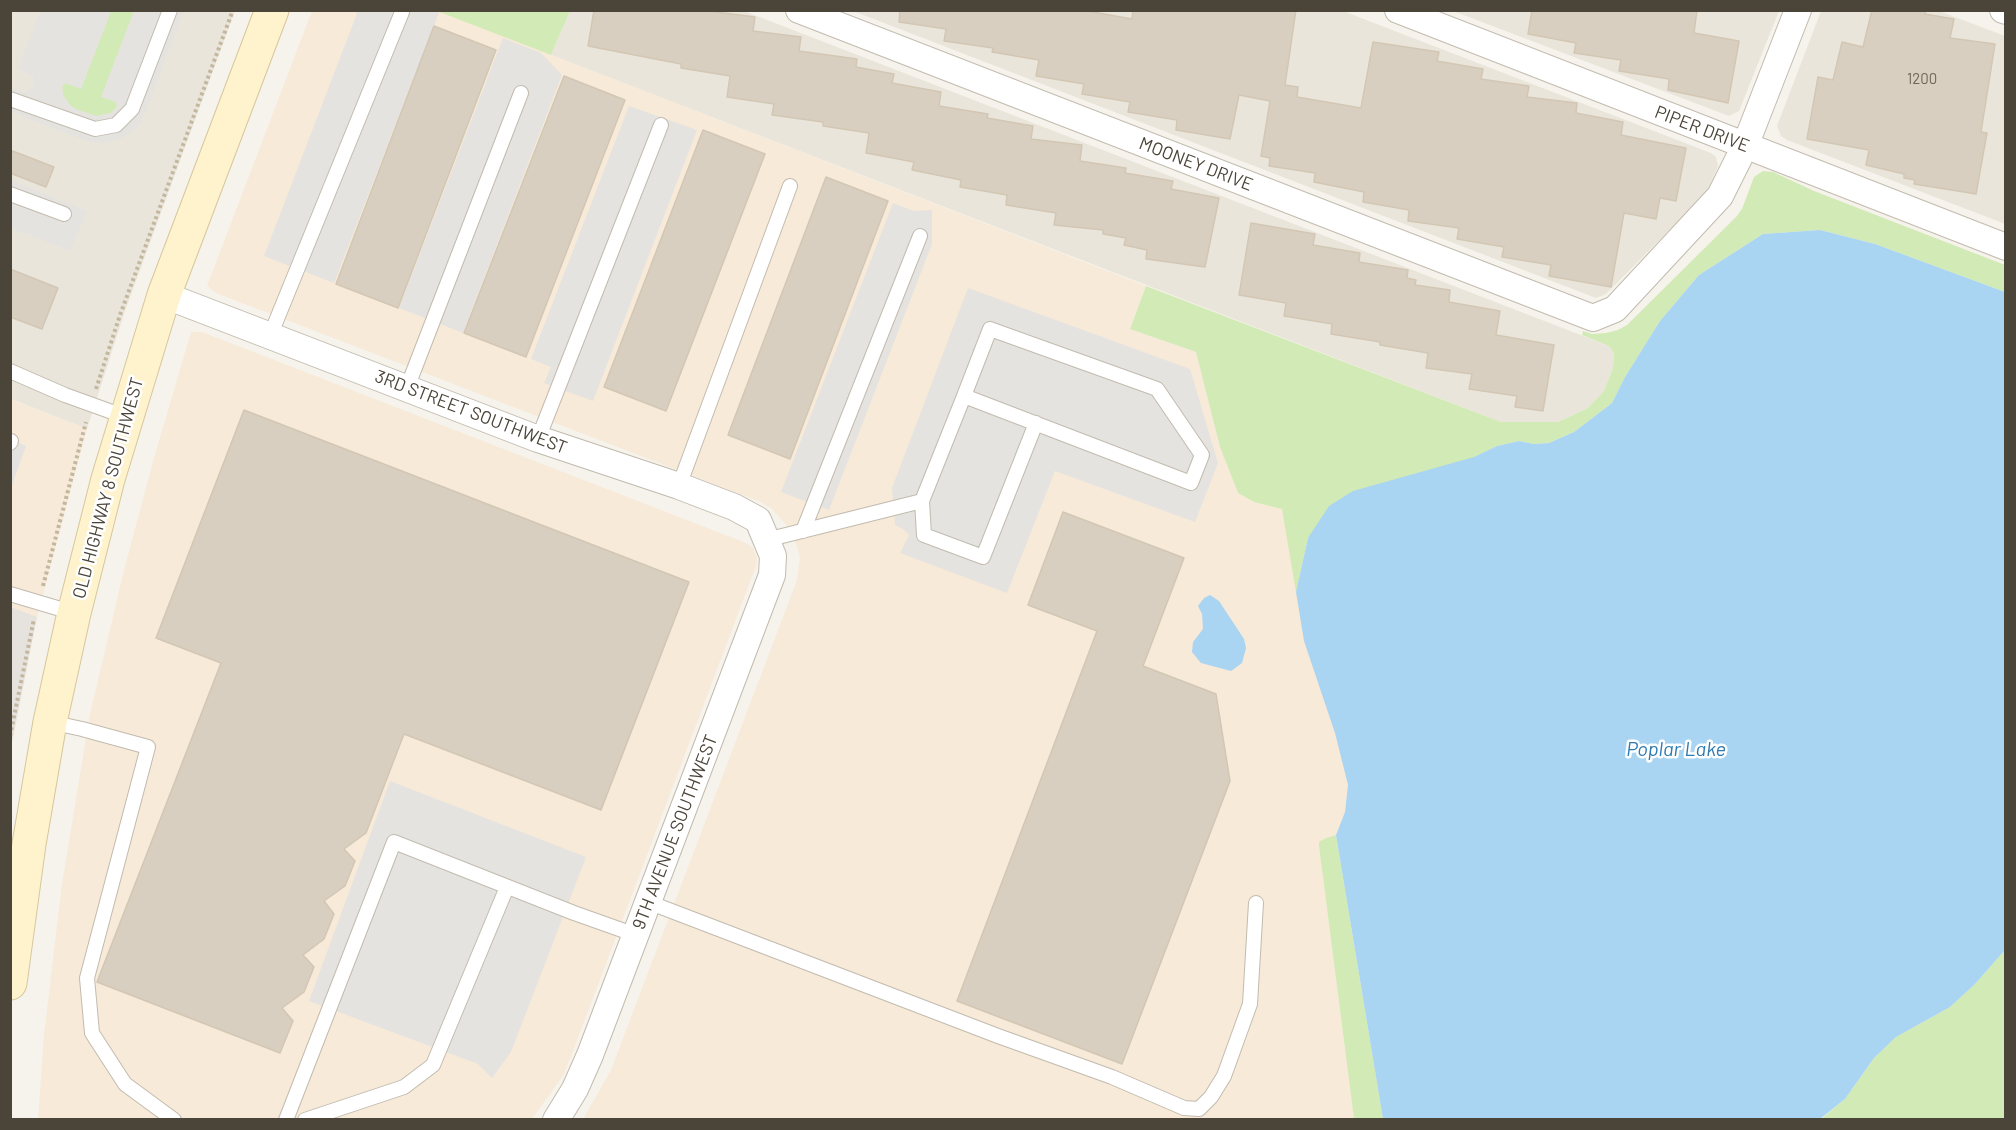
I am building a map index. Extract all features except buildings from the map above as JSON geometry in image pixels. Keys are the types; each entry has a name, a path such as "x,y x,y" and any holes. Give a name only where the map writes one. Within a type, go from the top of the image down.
{"street":[{"name":"OLD HIGHWAY 8 SOUTHWEST","path":"10,983 24,842 74,613 105,489 164,295 272,10"},
{"name":"MOONEY DRIVE","path":"799,10 1593,318 1615,309 1719,196 1745,146"},
{"name":"PIPER DRIVE","path":"1398,10 2006,247"},
{"path":"1745,146 1798,10"},
{"name":"3RD STREET SOUTHWEST","path":"164,295 537,439 679,486 734,507 758,520 766,540"},
{"name":"9TH AVENUE SOUTHWEST","path":"556,1119 575,1089 586,1064 772,575 773,556 766,540"}],"lane":[{"path":"10,99 95,129 116,125 132,109 170,10"},
{"path":"270,336 402,12"},
{"path":"407,388 520,93"},
{"path":"537,439 661,125"},
{"path":"679,486 790,186"},
{"path":"10,194 64,214"},
{"path":"803,531 920,236"},
{"path":"964,396 1036,423 1191,483 1202,455 1158,389 990,328 922,501 924,535 983,557 1036,423"},
{"path":"10,371 65,395 126,417"},
{"path":"766,540 922,501"},
{"path":"10,594 74,613"},
{"path":"50,722 148,747 87,978 92,1033 125,1084 174,1119"},
{"path":"286,1119 394,842 636,935"},
{"path":"305,1119 404,1087 433,1065 507,887"},
{"path":"648,902 998,1036 1112,1077 1184,1108 1199,1109 1211,1097 1224,1076 1250,1004 1256,903"}],"shaded area":[{"path":"434,10 439,13 334,283 264,256 358,11"},
{"path":"436,10 1146,286 1130,329 1196,352 1220,447 1238,493 1254,502 1282,508 1348,785 1345,812 1336,835 1326,838 1319,846 1354,1119 583,1119 611,1070 797,580 800,557 787,526 771,508 761,502 216,293 207,286 312,11"},
{"path":"10,11 235,11 125,311 87,429 11,399"},
{"path":"40,11 111,11 81,89 66,83 62,86 63,95 70,105 96,116 111,113 117,107 116,102 101,97 134,11 184,11 144,115 138,126 129,134 103,143 89,142 11,112 12,89 26,92 34,82 33,76 18,69"},
{"path":"570,11 744,11 1609,346 1614,353 1613,368 1604,391 1588,408 1558,422 1501,422 551,55"},
{"path":"853,11 1343,11 1711,153 1716,157 1718,166 1707,192 1606,294 1596,298"},
{"path":"1453,11 1779,11 1739,111 1729,116"},
{"path":"1821,11 1939,11 2005,36 2005,224 1781,136 1777,126"},
{"path":"503,38 541,53 562,75 463,333 399,308"},
{"path":"629,106 697,130 593,401 544,383 551,367 531,359"},
{"path":"10,180 87,211 70,251 11,228"},
{"path":"893,203 914,211 932,210 932,244 829,510 781,492"},
{"path":"968,288 1190,369 1218,463 1195,522 1055,471 1007,593 900,553 909,535 895,525 892,488"},
{"path":"191,332 202,332 746,543 753,548 757,558 756,566 573,1051 564,1074 532,1119 38,1120 44,1035 62,884 90,714 124,570"},
{"path":"10,399 87,429 37,617 11,607"},
{"path":"11,439 26,446 11,488"},
{"path":"10,607 37,617 11,748"},
{"path":"390,781 586,857 511,1052 492,1078 478,1064 309,1001"}],"green space":[{"path":"111,11 134,11 102,96 116,102 117,107 111,113 96,116 70,105 63,95 62,86 66,83 81,89"},
{"path":"437,11 570,11 551,55"},
{"path":"1763,171 1773,172 1814,191 2005,265 2005,292 1875,244 1820,230 1763,234 1699,275 1660,321 1625,377 1612,403 1574,432 1549,443 1534,444 1519,441 1497,446 1308,538 1296,592 1282,509 1254,502 1238,493 1220,447 1196,352 1130,329 1146,286 1501,422 1558,422 1588,408 1604,391 1613,368 1614,353 1609,346 1582,335 1583,331 1592,334 1606,333 1627,325 1736,217 1742,209 1754,177"},
{"path":"1336,835 1383,1119 1354,1119 1319,846 1319,842"},
{"path":"2005,950 2005,1119 1820,1120 1845,1099 1874,1058 1896,1037 1950,1007 1975,984"}],"water":[{"name":"Poplar Lake","path":"1820,230 1875,244 2005,292 2005,950 1975,984 1950,1007 1896,1037 1874,1058 1845,1099 1820,1119 1383,1119 1336,835 1345,812 1348,785 1335,733 1304,641 1296,592 1308,538 1329,506 1353,491 1474,457 1497,446 1519,441 1534,444 1549,443 1574,432 1612,403 1625,377 1660,321 1699,275 1763,234"},
{"path":"1210,595 1219,601 1244,639 1246,648 1242,663 1231,671 1201,663 1192,652 1193,642 1203,629 1202,614 1198,606 1204,598"}]}
